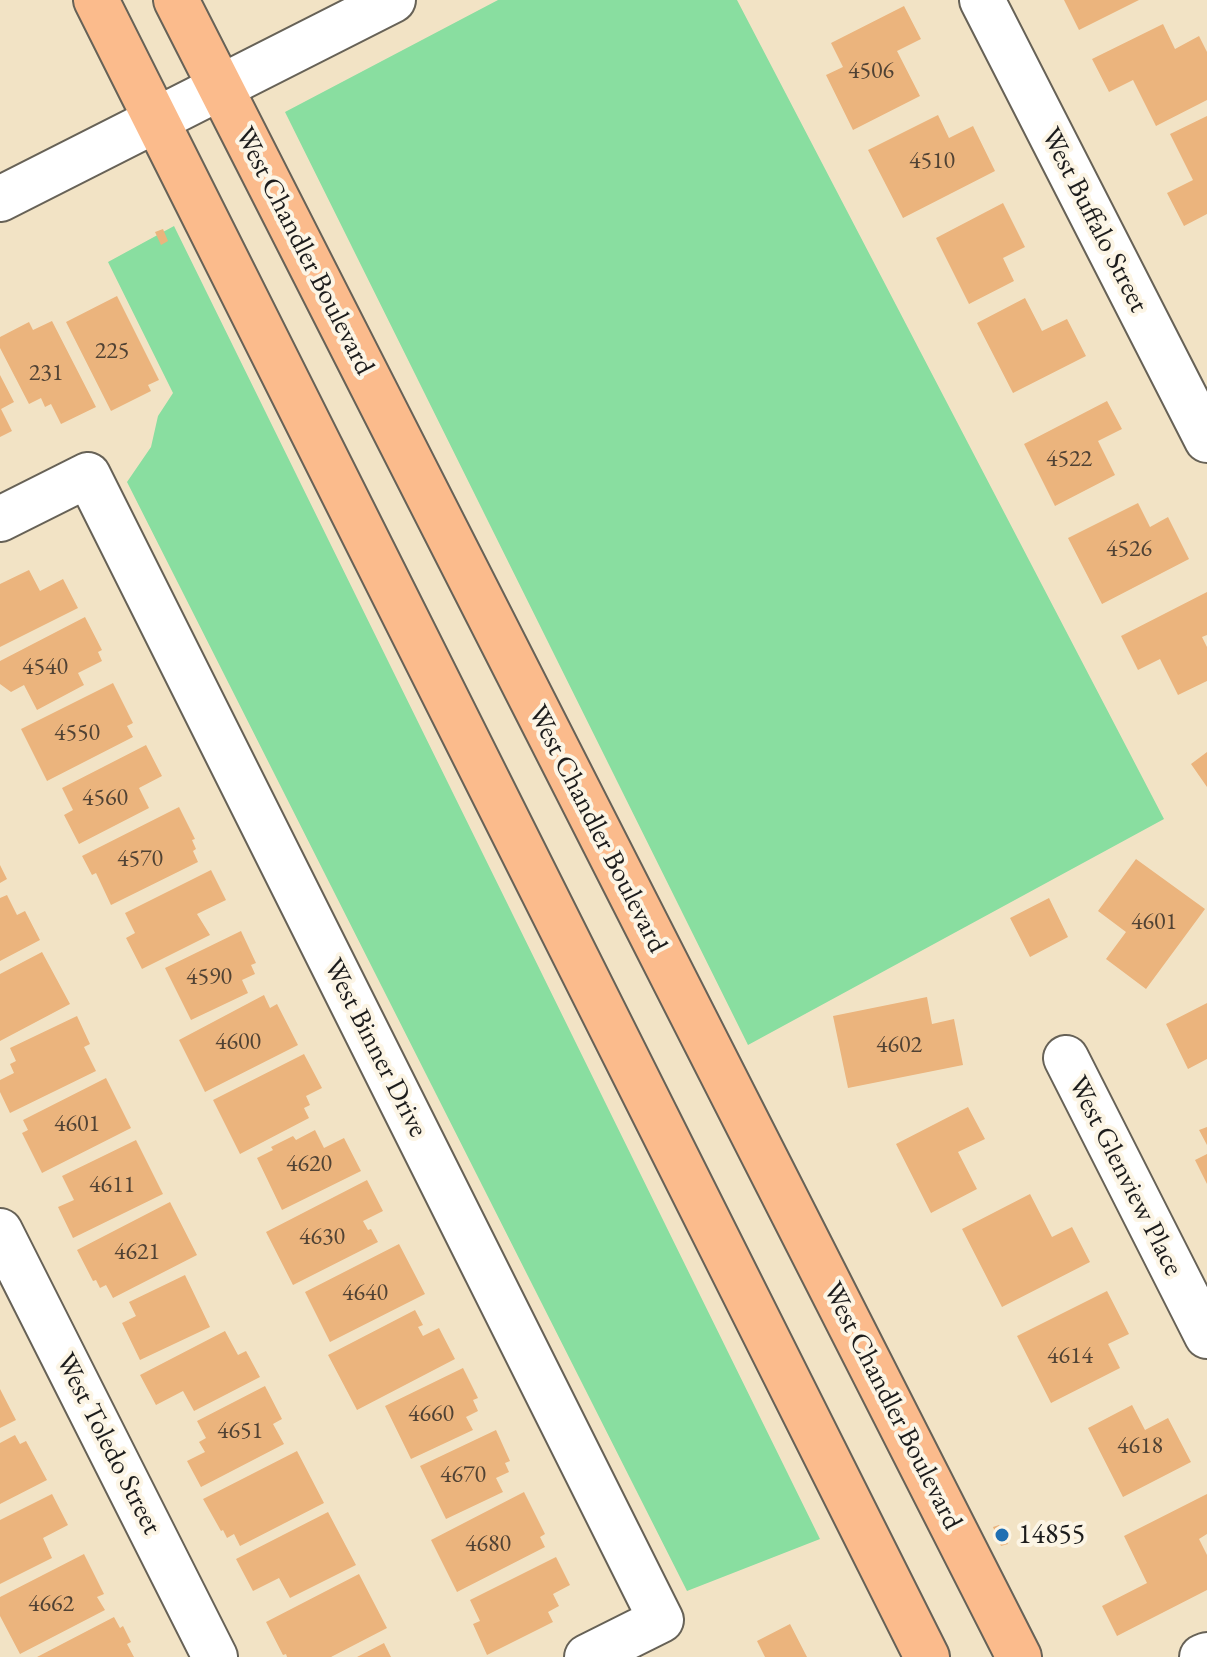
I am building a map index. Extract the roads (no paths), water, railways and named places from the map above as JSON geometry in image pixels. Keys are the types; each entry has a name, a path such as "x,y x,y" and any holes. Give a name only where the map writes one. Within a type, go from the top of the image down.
{"main road":[{"name":"West Chandler Boulevard","path":"96,0 189,104 1019,1657"},
{"name":"West Chandler Boulevard","path":"176,0 189,104 927,1657"}],"street":[{"path":"0,199 393,0"},
{"name":"West Buffalo Street","path":"982,0 1207,440"},
{"name":"West Binner Drive","path":"0,519 88,475 661,1620 587,1657"},
{"name":"West Glenview Place","path":"1066,1058 1207,1336"},
{"name":"West Toledo Street","path":"0,1231 215,1657"}],"place":[{"name":"14855","path":"1002,1535"}]}
